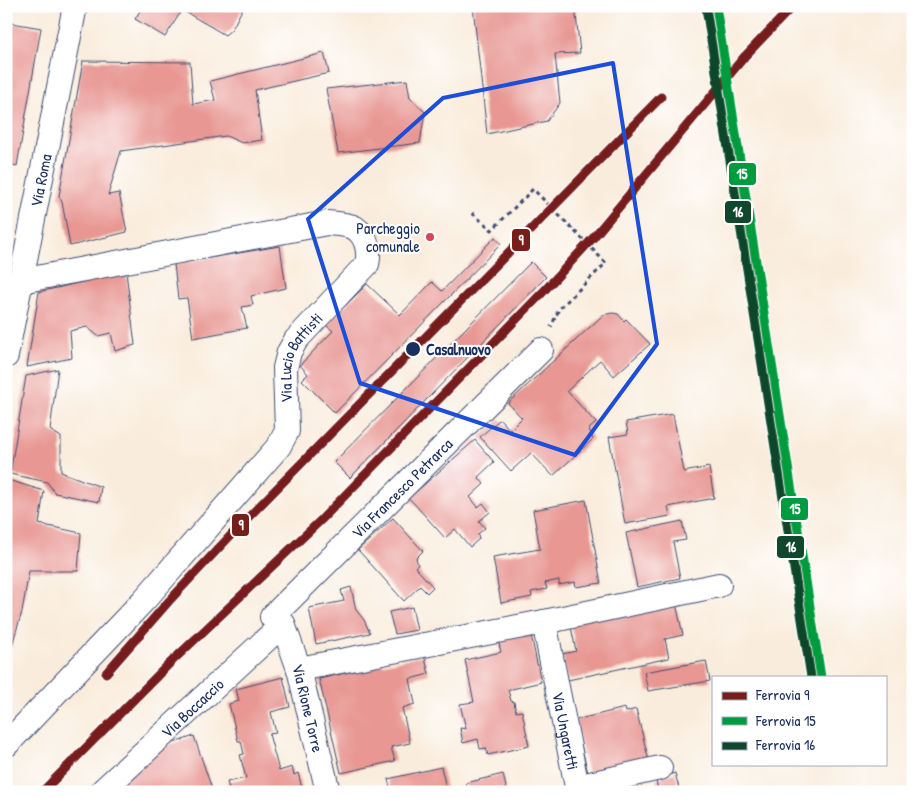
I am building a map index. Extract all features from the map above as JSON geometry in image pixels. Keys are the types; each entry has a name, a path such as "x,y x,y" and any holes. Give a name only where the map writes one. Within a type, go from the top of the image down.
{"street":[{"name":"Via Roma","path":"6,356 74,17 84,6"},
{"name":"Via Lucio Battisti","path":"6,744 144,600 279,446 287,431 285,368 289,352 296,340 366,264 369,255 362,235 354,228 327,223 21,281"},
{"name":"Via Francesco Petrarca","path":"283,624 272,617 541,350"},
{"path":"299,669 544,622 718,585"},
{"name":"Via Ungaretti","path":"544,622 578,787 660,768"},
{"name":"Via Rione Torre","path":"283,624 299,669 328,792"},
{"name":"Via Boccaccio","path":"101,792 283,624"}],"path":[{"path":"472,214 492,230 533,189 606,263 559,309"}],"highlighted area":[{"path":"613,63 657,344 575,455 360,383 308,219 443,98"}],"building":[{"path":"143,6 244,6 232,29 225,35 182,10 165,37 135,19"},
{"path":"473,6 575,6 580,53 555,54 560,103 547,121 487,134"},
{"path":"6,22 41,28 17,166 6,163"},
{"path":"324,53 329,73 255,90 262,140 242,143 226,136 121,151 108,195 119,193 127,232 70,246 62,202 59,196 83,61 190,62 193,104 215,100 210,81"},
{"path":"407,80 410,98 425,112 420,143 338,153 326,89"},
{"path":"495,237 501,244 335,413 302,380 308,374 300,365 333,331 326,325 367,284 400,315 432,282 442,291"},
{"path":"280,246 286,288 251,296 253,305 242,307 247,328 193,338 187,298 178,299 174,264"},
{"path":"531,262 546,277 350,478 334,462"},
{"path":"126,272 135,345 115,351 111,333 98,336 87,327 70,331 72,358 27,367 39,292"},
{"path":"618,314 624,321 626,319 650,344 614,376 600,360 567,391 596,423 589,429 593,439 553,476 531,453 511,471 480,437 500,419 510,430 522,418 508,403 603,315"},
{"path":"58,369 50,430 61,437 61,472 101,487 99,502 55,493 47,482 10,474 26,376"},
{"path":"673,414 684,472 709,467 714,498 668,507 670,516 625,524 609,437 628,434 626,422"},
{"path":"475,440 494,462 478,477 484,484 470,497 478,507 483,503 490,512 479,521 485,528 478,534 479,539 470,547 455,529 445,538 409,498"},
{"path":"8,480 44,491 39,524 81,533 78,571 29,571 22,612 7,661 6,488"},
{"path":"586,500 601,583 576,587 575,582 559,585 559,580 545,583 547,589 531,592 532,597 501,603 493,557 540,549 533,510"},
{"path":"393,518 423,551 416,558 418,565 415,567 433,587 427,593 420,586 404,601 358,550"},
{"path":"682,521 686,540 673,542 680,578 637,587 626,533"},
{"path":"351,587 356,610 364,620 370,633 316,644 309,608 344,601 341,590"},
{"path":"675,599 683,635 665,639 669,658 568,680 562,654 576,651 570,622"},
{"path":"412,607 417,630 395,634 389,612"},
{"path":"530,630 541,682 508,690 511,701 514,702 516,712 522,711 529,746 488,755 486,748 480,749 478,739 463,743 460,728 466,729 460,704 474,702 465,660 501,652 497,636"},
{"path":"424,655 429,674 410,679 415,704 402,708 410,743 391,747 395,761 341,773 319,679"},
{"path":"706,661 710,681 648,691 644,672"},
{"path":"283,677 290,707 271,712 276,733 269,734 279,771 292,767 294,775 298,773 303,792 230,792 227,782 246,778 240,755 244,754 241,741 238,741 229,704 239,701 236,689"},
{"path":"625,708 626,712 636,709 649,761 588,773 575,720"},
{"path":"194,736 213,792 110,792 151,751"},
{"path":"441,767 447,792 391,792 388,779"},
{"path":"675,773 680,792 658,792 656,779"},
{"path":"503,774 507,792 468,792 466,783"}],"rail line":[{"name":"15","path":"716,6 821,676"},
{"name":"9","path":"42,792 168,665 322,519 543,292 593,238 745,56 793,6"},
{"name":"16","path":"706,8 811,676"},
{"name":"9","path":"106,673 169,601 232,534 661,97"}],"place":[{"name":"Parcheggio comunale","path":"430,237"},
{"name":"Casalnuovo","path":"413,349"}]}
